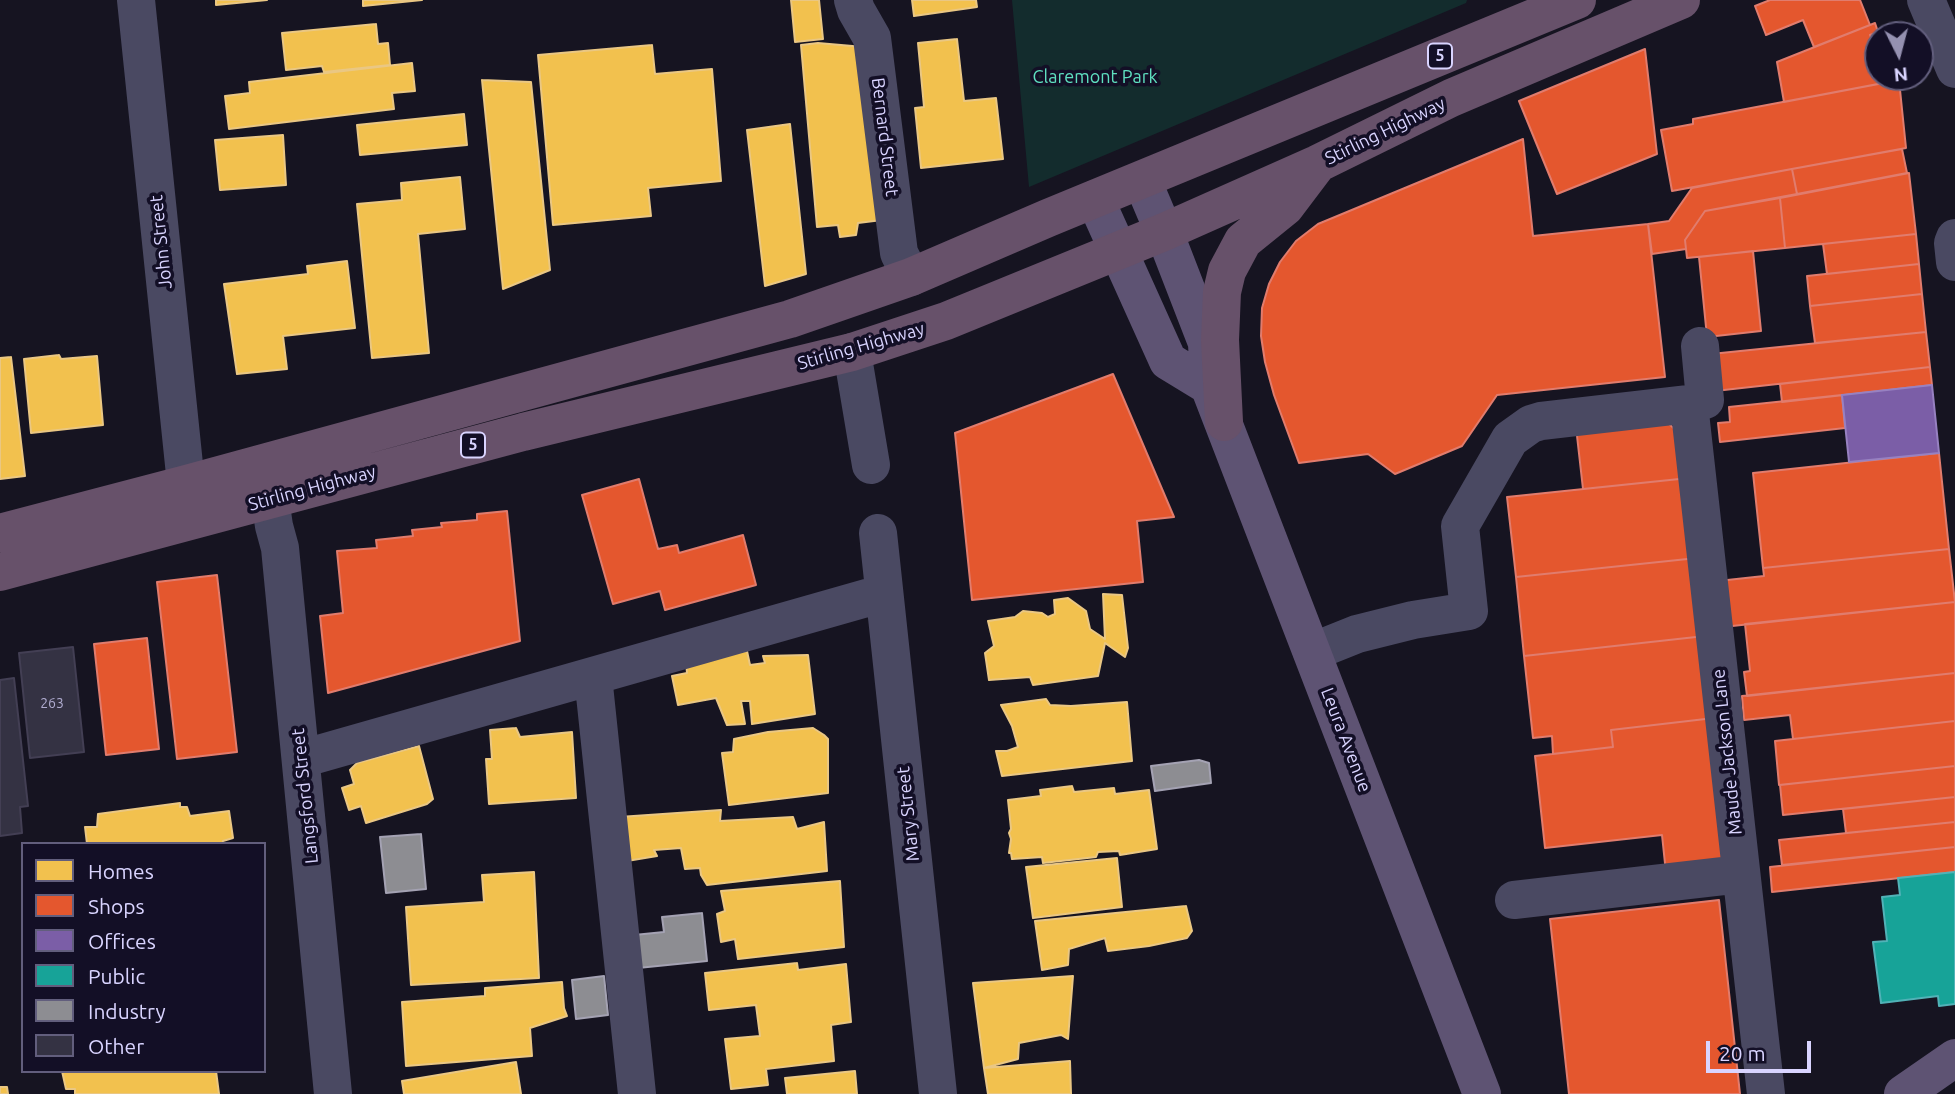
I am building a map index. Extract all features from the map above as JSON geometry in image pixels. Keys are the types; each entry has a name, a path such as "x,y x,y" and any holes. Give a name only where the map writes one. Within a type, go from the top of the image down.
{"highway":[{"name":"Stirling Highway","path":"0,533 790,318 911,277 1577,0"},
{"name":"Stirling Highway","path":"0,572 523,432 852,352 946,321 1164,232 1317,164 1451,98 1681,0"},
{"path":"1224,422 1220,340 1222,292 1227,271 1243,241 1285,207 1317,164"}],"main road":[{"name":"Leura Avenue","path":"1142,180 1207,343 1209,386 1482,1094"},
{"path":"1096,199 1168,361 1209,386"},
{"path":"1903,1094 1955,1058"}],"street":[{"name":"John Street","path":"136,0 187,484"},
{"name":"Bernard Street","path":"853,0 872,38 899,253 911,277"},
{"path":"1926,0 1955,69"},
{"path":"1955,239 1955,262"},
{"path":"1312,652 1357,634 1413,620 1469,611 1460,526 1510,439 1531,424 1541,421 1705,400 1700,346"},
{"path":"852,352 871,465"},
{"name":"Maude Jackson Lane","path":"1689,404 1766,1094"},
{"name":"Langsford Street","path":"270,499 280,548 333,1094"},
{"name":"Mary Street","path":"878,533 938,1094"},
{"path":"301,759 884,593"},
{"path":"593,676 637,1094"},
{"path":"1514,900 1741,874"}],"green space":[{"name":"Claremont Park","path":"1012,0 1467,0 1466,3 1029,187"}],"building: Homes":[{"path":"216,0 267,0 216,5"},
{"path":"363,0 422,0 363,6"},
{"path":"791,0 819,0 823,39 795,42"},
{"path":"912,0 976,0 977,7 914,16"},
{"path":"376,24 378,44 388,43 390,65 324,72 322,66 286,70 282,33"},
{"path":"957,39 964,101 996,98 1003,159 921,168 915,108 924,107 918,43"},
{"path":"818,43 864,47 882,220 858,223 856,235 840,237 838,225 817,227 801,45"},
{"path":"652,45 655,74 712,69 721,181 648,188 651,216 553,225 538,55"},
{"path":"412,63 415,91 392,93 394,109 229,129 225,96 250,93 249,82"},
{"path":"482,80 531,82 550,270 503,289"},
{"path":"464,114 467,145 360,155 357,125"},
{"path":"790,124 806,274 765,286 747,130"},
{"path":"283,135 286,185 220,190 215,140"},
{"path":"460,177 465,229 418,234 429,353 372,358 357,204 402,200 401,183"},
{"path":"347,261 355,328 283,336 287,369 237,374 224,284 308,274 307,266"},
{"path":"59,355 61,359 97,356 103,425 31,433 24,359"},
{"path":"11,357 25,476 0,479 0,358"},
{"path":"1103,594 1122,595 1128,648 1125,657 1105,643 1098,676 1033,685 1030,677 989,680 985,653 994,646 988,621 1015,617 1023,611 1042,613 1048,617 1055,614 1054,600 1068,598 1086,611 1090,629 1105,639"},
{"path":"747,651 750,665 765,663 763,656 808,655 815,714 752,724 750,701 741,701 745,724 727,725 716,698 678,705 672,676 687,673 686,662"},
{"path":"1046,699 1050,705 1071,706 1127,702 1132,761 1002,776 996,751 1018,747 1012,726 1001,705"},
{"path":"516,728 520,737 572,732 576,798 489,804 486,759 492,759 490,730"},
{"path":"813,728 828,739 828,793 729,805 722,753 733,752 734,739 768,732"},
{"path":"419,746 433,799 427,804 366,823 361,806 349,810 342,788 354,784 350,770 357,763"},
{"path":"1072,786 1074,792 1114,788 1115,794 1149,790 1157,849 1120,855 1119,851 1098,852 1096,857 1043,863 1042,857 1012,859 1009,853 1011,829 1008,800 1041,796 1040,790"},
{"path":"180,803 180,807 187,807 190,816 229,811 233,838 223,842 87,842 85,827 97,827 98,814"},
{"path":"721,810 720,821 793,817 797,829 824,822 827,871 707,885 700,868 685,869 681,848 654,850 657,856 627,861 619,817"},
{"path":"1117,858 1122,907 1033,918 1026,867"},
{"path":"534,872 539,978 411,985 406,907 484,902 482,875"},
{"path":"840,881 844,947 738,959 735,939 721,942 717,914 725,911 721,891"},
{"path":"1186,906 1192,931 1187,938 1108,951 1105,938 1069,949 1068,965 1042,970 1035,921"},
{"path":"797,963 798,970 846,964 851,1022 831,1025 834,1061 766,1069 768,1085 731,1089 725,1039 760,1036 756,1005 709,1010 705,973"},
{"path":"1073,976 1068,1039 1061,1035 1019,1043 1018,1059 984,1068 973,983"},
{"path":"562,982 567,1016 530,1028 532,1056 406,1066 402,1002 485,996 485,988"},
{"path":"1070,1061 1071,1094 988,1094 984,1068"},
{"path":"516,1062 521,1094 404,1094 402,1081"},
{"path":"855,1071 857,1094 787,1094 785,1078"},
{"path":"62,1073 216,1073 219,1094 75,1094 75,1089 66,1089"},
{"path":"0,1087 7,1087 8,1094 0,1094"}],"building: Shops":[{"path":"1770,0 1860,0 1868,21 1864,21 1864,27 1814,47 1803,20 1766,35 1755,6"},
{"path":"1864,27 1864,87 1784,102 1777,62"},
{"path":"1645,49 1657,154 1557,194 1519,101"},
{"path":"1864,87 1864,91 1900,91 1906,148 1672,191 1661,130 1693,124 1693,119"},
{"path":"1523,139 1533,236 1648,224 1665,377 1497,395 1462,446 1395,474 1368,454 1299,463 1274,395 1261,336 1262,308 1269,284 1280,262 1296,241 1318,224"},
{"path":"1902,149 1907,173 1797,194 1792,169"},
{"path":"1792,169 1797,194 1705,211 1685,240 1686,249 1652,254 1648,224 1669,221 1692,188"},
{"path":"1909,173 1916,234 1785,248 1780,198"},
{"path":"1780,198 1785,248 1687,258 1685,240 1705,211"},
{"path":"1916,234 1919,264 1827,274 1823,244"},
{"path":"1753,251 1761,331 1707,337 1699,257"},
{"path":"1919,264 1922,294 1810,306 1807,276"},
{"path":"1922,294 1926,332 1815,343 1810,306"},
{"path":"1926,332 1930,367 1715,391 1711,354"},
{"path":"1930,367 1932,385 1782,402 1780,384"},
{"path":"1113,374 1174,517 1137,521 1143,582 972,600 955,433"},
{"path":"1842,395 1845,428 1720,442 1718,423 1730,422 1729,407"},
{"path":"1668,423 1680,434 1689,478 1583,489 1576,427"},
{"path":"1939,453 1949,549 1763,568 1753,473"},
{"path":"1689,478 1697,558 1516,577 1507,497"},
{"path":"639,479 658,549 677,545 679,553 743,535 756,585 665,610 660,591 613,604 582,495"},
{"path":"507,511 520,641 328,693 320,616 343,613 337,551 377,548 376,540 413,536 412,530 442,527 441,523 477,520 477,514"},
{"path":"1949,549 1955,602 1723,627 1718,581 1764,576 1763,568"},
{"path":"1697,558 1705,636 1524,656 1516,577"},
{"path":"217,575 237,752 177,759 157,582"},
{"path":"1955,602 1955,673 1747,696 1744,672 1750,671 1745,624"},
{"path":"1705,636 1714,718 1611,730 1613,747 1553,754 1552,736 1533,738 1524,656"},
{"path":"147,638 159,749 106,755 94,644"},
{"path":"1955,673 1955,721 1793,739 1790,715 1744,720 1742,696"},
{"path":"1714,718 1724,866 1666,873 1662,835 1545,848 1535,756 1613,747 1611,730"},
{"path":"1955,721 1955,766 1779,785 1775,741"},
{"path":"1955,766 1955,797 1783,815 1780,785"},
{"path":"1955,797 1955,822 1846,833 1843,809"},
{"path":"1955,822 1955,847 1782,865 1779,840"},
{"path":"1955,847 1955,872 1772,892 1770,867"},
{"path":"1719,900 1740,1094 1569,1094 1550,919"}],"building: Offices":[{"path":"1932,385 1939,453 1849,462 1842,395"}],"building: Public":[{"path":"1955,872 1955,1004 1939,1006 1938,996 1881,1003 1873,942 1887,941 1882,897 1900,895 1898,878"}],"building: Industry":[{"path":"1199,760 1209,763 1211,783 1155,791 1151,766"},
{"path":"421,834 426,889 386,893 380,837"},
{"path":"702,913 707,961 638,968 634,935 664,932 662,917"},
{"path":"604,976 608,1015 576,1019 572,980"}],"building: Other":[{"path":"73,647 84,752 30,758 19,653"},
{"path":"14,678 28,806 20,807 22,833 0,836 0,680"}]}
